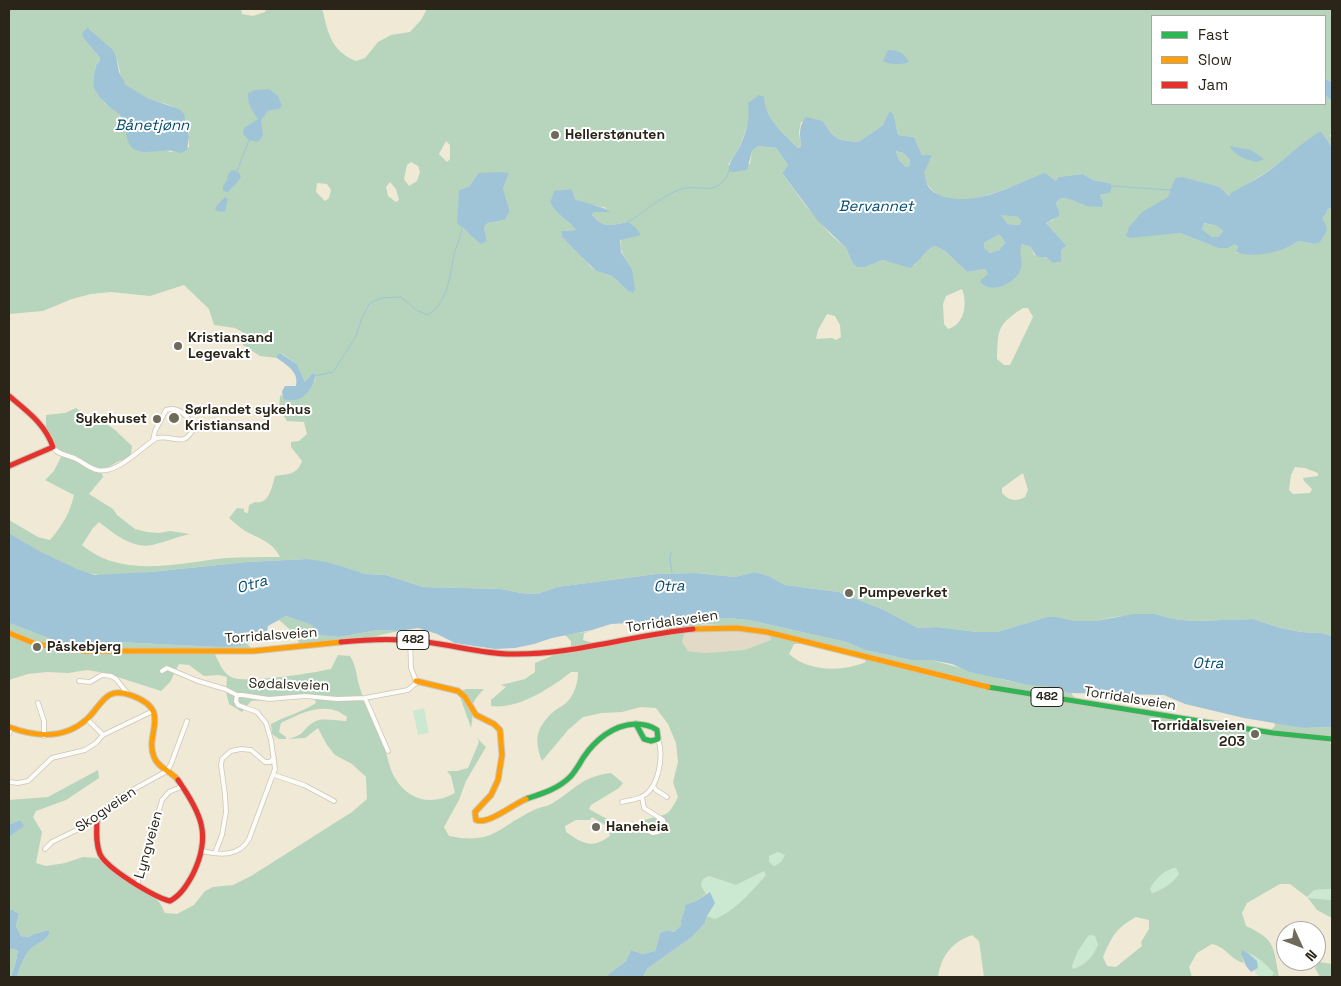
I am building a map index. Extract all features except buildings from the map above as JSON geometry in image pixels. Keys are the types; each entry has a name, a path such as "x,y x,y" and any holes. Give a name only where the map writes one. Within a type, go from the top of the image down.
{"main road":[{"path":"9,396 38,422 48,435 53,447 9,466"},
{"name":"Torridalsveien","path":"9,634 37,645 84,651 256,651 362,640 410,640 494,654 527,654 571,650 687,629 717,626 741,627 985,686 1273,733 1332,739"},
{"path":"416,681 447,687 460,692 465,696 476,715 497,727 500,732 502,759 500,778 492,793 474,812 475,818 481,822 495,817 519,801 570,777 597,741 617,728 636,724 654,727 658,731 658,740 644,739 636,724"},
{"path":"10,730 44,736 63,733 87,719 107,696 128,694 144,701 153,711 157,725 152,754 159,766 176,777 183,786 200,814 203,826 202,851 190,879 175,899 166,901 137,885 117,872 101,858 97,839 97,816"}],"street":[{"path":"53,447 57,452 77,459 92,468 105,470 123,463 162,436 180,440 191,434 192,425 182,412 174,408 166,410 155,431 154,440"},
{"path":"410,640 411,668 416,681"},
{"name":"Sødalsveien","path":"162,671 167,668 198,681 225,689 238,696 269,699 305,696 337,699 365,698 408,690 416,681"},
{"path":"79,681 90,682 102,675 111,676 116,679 128,694"},
{"path":"202,851 229,854 240,850 246,844 274,775 274,758 266,723 255,711 238,704 236,701 238,696"},
{"path":"365,698 388,751"},
{"path":"38,703 44,722 44,736"},
{"path":"9,782 28,781 52,758 85,750 96,743 103,734 153,711"},
{"path":"87,719 103,734"},
{"path":"167,770 187,721"},
{"path":"622,802 642,797 653,786 659,767 660,745 658,740"},
{"path":"215,853 222,835 226,812 220,765 222,759 231,751 241,748 252,750 262,760 267,762 274,758"},
{"name":"Skogveien","path":"45,849 52,842 87,825 118,798 167,770"},
{"path":"274,775 304,785 334,801"},
{"name":"Lyngveien","path":"137,885 162,800 169,792 183,786"},
{"path":"653,786 667,797"},
{"path":"632,824 653,833 658,832 664,825 663,820 644,808 642,797"}],"shaded area":[{"path":"704,624 756,627 760,632 770,636 771,640 744,650 705,653 688,651 681,642 686,628"}],"green space":[{"path":"9,9 241,9 242,14 253,16 265,12 266,9 322,9 332,40 341,52 356,61 365,58 378,42 391,35 410,32 421,20 427,9 1332,9 1332,82 1326,79 1326,15 1151,15 1151,105 1326,105 1326,96 1332,102 1332,131 1330,136 1332,138 1332,147 1321,131 1277,165 1229,196 1220,187 1175,178 1169,197 1158,204 1149,235 1180,233 1218,248 1234,243 1238,246 1236,253 1269,251 1285,248 1299,241 1314,244 1326,225 1321,218 1328,209 1332,208 1332,636 1281,628 1253,619 1192,621 1155,614 1114,617 1095,621 1076,621 1047,617 997,632 977,632 937,627 918,628 882,609 839,592 785,585 769,576 755,572 735,577 696,573 656,574 557,587 537,594 501,589 423,587 386,575 366,574 307,559 247,562 110,576 97,575 57,561 9,533 9,520 38,537 50,540 65,519 72,502 74,495 45,480 54,471 62,455 58,449 49,450 51,447 46,428 46,415 65,413 76,408 88,417 100,419 132,446 128,459 119,461 101,471 103,477 89,494 113,509 117,515 135,529 147,532 159,533 170,531 190,534 157,544 137,545 123,539 99,522 82,545 98,556 115,562 151,566 226,558 280,557 269,544 245,531 229,518 237,508 244,509 244,512 248,513 249,505 264,501 267,498 275,476 292,473 300,466 302,461 291,447 291,442 299,441 307,434 304,422 287,421 279,409 280,396 282,395 283,399 315,381 316,374 312,373 305,382 297,364 281,353 277,355 277,358 260,356 243,345 242,338 244,333 235,328 214,325 209,309 184,285 150,296 111,292 91,294 72,299 43,311 9,314","holes":["89,28 94,35 107,45 113,52 122,79 128,87 140,95 179,110 185,118 188,129 189,147 170,152 164,149 148,152 136,150 127,137 127,132 117,111 105,104 95,89 93,82 96,65 100,58 84,39","278,96 279,109 268,111 260,120 263,135 258,119","765,108 774,124 798,148 801,147 799,132 801,122 823,121 830,132 837,138 858,142 882,126 886,119 894,116 898,135 914,137 922,155 932,155 924,175 927,184 932,190 944,197 957,200 987,195 1045,174 1056,181 1058,177 1083,174 1093,180 1109,183 1110,193 1100,195 1103,202 1086,206 1061,198 1056,203 1059,211 1053,220 1046,223 1067,246 1061,250 1062,261 1034,255 1031,247 1022,244 1020,255 983,285 988,274 985,269 967,272 945,251 935,246 922,254 915,265 883,260 865,267 852,262 846,248 831,235 805,205 782,173 788,165 776,148 758,146 752,151 750,164 728,165 739,148 750,119","446,141 450,145 450,159 447,162 439,154","411,162 418,166 420,172 417,181 409,186 404,179 407,165","390,182 396,189 399,200 396,202 388,196 386,187","317,183 327,184 331,190 329,198 325,201 316,192","470,186 503,188 510,211 505,220 488,223 484,227 487,241 472,235 462,228 459,190","572,189 575,199 607,208 594,212 592,215 600,222 608,225 628,222 621,241 622,251 632,269 627,290 612,276 596,271 562,237 561,231 576,230 558,213 550,202 554,192","962,289 965,301 961,319 948,329 944,324 943,304 946,296","1023,308 1028,308 1033,317 1010,365 1004,365 997,359 998,341 1001,329 1008,319","827,314 835,316 840,325 841,337 836,340 832,338 816,339 818,330","1295,467 1305,468 1318,473 1318,476 1303,478 1312,489 1310,493 1293,494 1289,490 1291,475","1023,473 1028,490 1025,497 1013,500 1002,493 1002,488"]},
{"path":"896,151 903,153 910,160 909,166 906,167 899,160"},
{"path":"1000,214 1018,217 1021,221 1019,225 1008,224"},
{"path":"1203,223 1217,226 1223,231 1218,237 1212,237 1202,229"},
{"path":"998,235 1001,236 1005,243 999,250 990,253 985,250 984,243"},
{"path":"286,616 313,625 319,635 339,637 378,630 399,631 355,640 280,649 299,642 293,632 279,620"},
{"path":"729,618 749,620 846,642 865,650 911,660 931,660 1009,681 1049,687 1071,693 1074,697 1086,701 1133,712 1154,712 1269,732 1275,726 1274,722 1303,728 1332,727 1332,737 1328,740 1332,746 1332,890 1314,890 1307,897 1290,884 1280,884 1247,903 1242,913 1246,926 1263,936 1272,945 1276,958 1276,971 1278,971 1279,977 1271,977 1274,973 1252,954 1242,951 1244,963 1235,959 1222,948 1212,944 1197,953 1189,967 1192,977 984,977 979,941 972,935 953,946 945,956 938,977 643,977 647,969 692,937 705,923 707,916 715,919 736,906 766,875 764,871 736,885 709,876 703,879 701,885 706,894 696,901 685,905 681,925 674,932 667,930 660,933 655,951 643,954 631,950 626,961 605,977 17,977 27,954 32,948 46,939 50,933 47,930 29,937 21,936 16,926 19,914 9,910 9,837 23,826 20,820 9,825 9,800 48,797 98,770 99,778 66,800 36,811 33,817 42,832 36,863 46,866 65,863 83,857 97,858 146,891 160,903 165,913 177,914 194,905 205,891 213,887 233,885 251,876 352,812 367,799 366,777 352,764 335,755 318,728 305,738 288,739 301,734 314,722 325,719 346,721 347,717 338,711 330,709 315,710 281,723 279,732 286,739 279,739 272,734 271,724 316,703 314,698 251,701 242,712 229,704 226,692 227,677 219,675 204,676 189,665 179,664 170,682 161,691 105,673 87,670 68,673 47,672 28,674 9,680 9,623 59,642 118,642 217,647 249,643 248,645 253,650 271,650 220,652 215,655 223,670 231,677 238,679 264,679 331,669 338,655 350,656 355,666 364,698 382,738 393,774 401,786 414,796 430,800 455,793 451,776 447,771 468,768 479,742 477,738 486,747 466,781 459,800 444,827 449,836 464,838 485,837 534,810 553,803 586,780 611,773 623,783 619,788 591,805 589,809 614,822 625,825 634,824 669,812 678,797 673,782 678,762 676,743 668,724 656,708 641,707 622,712 602,713 583,717 568,730 542,761 537,741 540,729 552,713 565,704 573,694 578,672 571,672 544,691 512,705 491,706 491,700 506,687 501,685 525,679 535,672 535,663 571,648 571,641 565,635 591,631 584,633 583,640 599,645 656,636 667,629 660,624","holes":["704,624 756,627 760,632 770,636 771,640 744,650 705,653 688,651 682,642 686,628","813,643 835,646 856,653 866,662 847,668 826,669 816,667 797,660 789,654 794,644","592,817 608,827 610,836 593,844 578,840 566,832 565,826 576,820 590,820","778,852 785,855 781,862 774,866 769,862 769,856","1176,868 1179,874 1167,886 1152,893 1150,889 1154,882 1168,870","1136,917 1149,920 1149,929 1141,942 1142,946 1116,967 1107,966 1103,957 1112,938 1119,929","1089,935 1095,936 1098,945 1091,957 1085,963 1073,969 1072,966 1078,951"]},
{"path":"484,689 472,708 471,728 458,691"},
{"path":"424,708 429,733 418,735 413,711"},
{"path":"778,852 786,854 781,862 773,866 769,862 768,856"},
{"path":"1176,868 1179,874 1174,880 1152,893 1149,889 1154,882 1168,870"},
{"path":"764,871 766,875 736,906 715,919 707,916 709,892 706,894 701,885 703,879 709,876 736,885"},
{"path":"1314,890 1332,890 1332,900 1307,898"},
{"path":"1308,898 1332,900 1332,918 1317,910"},
{"path":"1089,935 1095,936 1098,945 1094,953 1082,966 1074,969 1072,966 1078,951"},
{"path":"9,950 18,951 11,977 9,977"},
{"path":"1248,951 1258,957 1274,973 1271,977 1257,975 1254,971 1258,968"},
{"path":"1326,963 1332,964 1332,977 1320,977 1317,971 1326,971"}],"water":[{"name":"Bånetjønn","path":"88,27 112,49 116,56 119,72 126,85 147,98 179,109 184,114 189,137 187,150 181,153 170,150 141,152 132,148 120,116 103,101 94,88 93,79 96,65 100,58 84,39 82,33"},
{"path":"888,50 901,53 909,62 896,64 883,61"},
{"path":"1326,79 1332,82 1332,102 1326,96"},
{"path":"269,89 278,96 282,106 279,109 268,111 261,120 263,135 258,142 249,140 243,134 244,128 258,119 249,104 248,93 255,90"},
{"name":"Bervannet","path":"759,95 764,97 771,119 798,148 801,147 801,128 806,117 823,121 830,132 837,138 858,142 882,126 890,111 894,116 898,135 914,137 922,155 932,155 924,173 927,183 932,191 945,197 971,199 984,196 1045,173 1056,181 1058,177 1083,174 1093,180 1109,183 1112,186 1110,193 1100,195 1103,202 1102,207 1086,206 1061,198 1056,203 1059,216 1046,223 1067,246 1061,250 1062,261 1053,263 1046,257 1037,256 1031,247 1022,244 1020,250 1021,268 1009,283 1003,286 990,287 984,285 980,281 988,274 985,269 967,272 945,251 935,246 927,251 910,268 883,260 865,267 857,267 852,262 846,248 817,220 782,173 788,165 776,148 758,146 752,151 747,170 729,171 731,161 740,146 746,130 749,115 748,103","holes":["896,151 903,153 910,160 909,166 906,167 899,160","1001,215 1018,217 1021,221 1019,225 1008,224","998,235 1001,236 1005,243 999,250 990,253 985,249 984,243"]},
{"path":"1321,131 1332,147 1332,208 1328,209 1322,218 1327,230 1320,242 1314,244 1299,241 1277,251 1251,255 1236,252 1238,246 1234,244 1228,248 1218,248 1180,233 1130,238 1126,236 1129,227 1142,212 1168,197 1175,178 1182,177 1220,187 1229,196 1272,168","holes":["1204,223 1217,226 1223,231 1218,237 1212,237 1202,229"]},
{"path":"1230,146 1251,150 1264,159 1256,162 1244,158 1237,155"},
{"path":"232,170 237,171 241,176 228,192 223,191 228,174"},
{"path":"479,173 509,173 503,188 510,211 505,220 488,223 484,227 487,241 481,244 457,223 459,190 470,186"},
{"path":"572,189 575,199 604,208 610,212 594,212 592,215 600,222 608,225 628,222 641,235 620,240 621,252 632,269 635,289 633,293 612,276 596,271 562,237 561,231 576,230 555,210 550,202 554,191"},
{"path":"225,197 228,199 225,211 217,211 215,209 217,205"},
{"path":"280,353 297,364 305,382 312,373 316,374 309,391 301,398 295,400 283,399 282,391 285,386 296,386 296,377 292,370 277,358 277,355"},
{"name":"Otra","path":"9,533 41,552 77,569 95,575 150,572 247,562 307,559 327,562 366,574 386,575 423,587 501,589 537,594 557,587 656,574 696,573 735,577 755,572 769,576 785,585 839,592 882,609 918,628 937,627 977,632 997,632 1047,617 1076,621 1095,621 1134,614 1155,614 1192,621 1253,619 1281,628 1332,636 1332,727 1303,728 1244,718 1185,704 1164,695 1069,693 1049,687 1029,685 970,672 952,664 931,660 911,660 865,650 846,642 749,620 729,618 649,625 611,624 534,644 515,648 495,649 455,643 437,634 418,628 399,631 378,630 339,637 318,635 312,625 286,616 268,626 265,638 237,646 59,642 9,623"},
{"path":"20,820 24,826 9,837 9,825"},
{"path":"710,892 715,903 705,923 692,937 647,969 643,977 605,977 626,961 631,950 643,954 655,951 660,933 667,930 674,932 681,925 685,905 696,901"},
{"path":"9,910 19,914 16,926 21,936 29,937 48,930 50,933 46,939 32,948 27,954 17,977 11,977 18,951 9,950"},
{"path":"1242,950 1257,961 1258,968 1251,972 1241,954"}],"waterway":[{"path":"237,171 249,140"},
{"path":"628,222 678,190 685,188 713,188 719,185 729,171"},
{"path":"1112,186 1171,190"},
{"path":"315,376 333,372 355,338 369,304 381,298 401,297 416,310 428,315 435,309 447,288 462,228"},
{"path":"671,553 672,573"}],"traffic: fast":[{"path":"988,687 1273,733 1332,739"},
{"path":"526,799 549,791 565,781 574,773 593,745 612,730 627,725 635,724 638,724 641,724 657,730 658,739 651,741 644,739 636,724"}],"traffic: slow":[{"path":"693,629 737,628 767,632 988,687"},
{"path":"9,633 36,644 84,651 253,651 341,642"},
{"path":"416,681 458,691 465,697 476,715 494,724 500,730 502,755 498,780 491,795 475,812 476,820 487,820 526,799"},
{"path":"9,727 29,733 50,735 69,731 87,719 110,694 124,693 145,702 152,709 155,716 152,740 154,757 158,764 178,780"}],"traffic: jam":[{"path":"9,396 40,425 53,447 9,466"},
{"path":"341,642 404,640 436,643 490,653 512,654 580,648 693,629"},
{"path":"97,816 97,845 104,860 132,882 170,901 181,893 193,874 199,860 203,836 198,814 178,780"}],"place":[{"name":"Hellerstønuten","path":"555,135"},
{"name":"Kristiansand Legevakt","path":"178,346"},
{"name":"Sørlandet sykehus Kristiansand","path":"174,418"},
{"name":"Sykehuset","path":"157,419"},
{"name":"Pumpeverket","path":"849,593"},
{"name":"Påskebjerg","path":"37,647"},
{"name":"Torridalsveien 203","path":"1255,734"},
{"name":"Haneheia","path":"596,827"}]}
